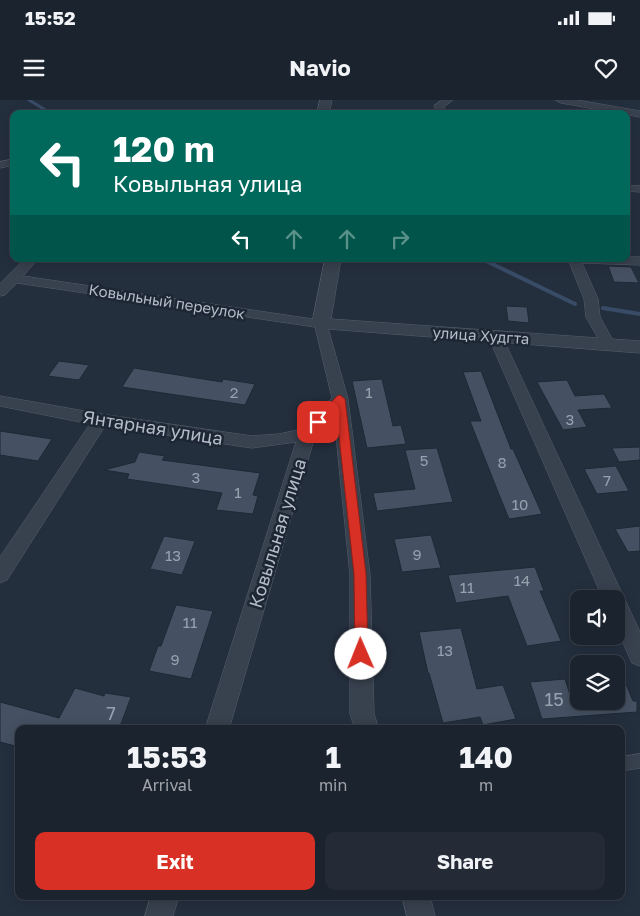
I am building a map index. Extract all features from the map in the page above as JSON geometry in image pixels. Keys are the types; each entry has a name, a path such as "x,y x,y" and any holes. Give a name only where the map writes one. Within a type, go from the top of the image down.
{"street":[{"path":"441,110 439,106 448,100"},
{"path":"561,100 603,110"},
{"path":"0,292 29,262"},
{"path":"331,262 321,324 340,399 360,574 362,714 366,725"},
{"path":"575,262 590,299 592,317 608,344"},
{"name":"Ковыльный переулок","path":"13,278 321,324"},
{"name":"улица Худгта","path":"321,324 640,347"},
{"path":"495,336 610,590"},
{"name":"Ковыльная улица","path":"217,725 307,434 340,399"},
{"name":"Янтарная улица","path":"0,401 101,420 252,442 279,440 307,434"},
{"path":"0,574 101,420"},
{"path":"625,623 640,656"},
{"path":"159,916 164,900"},
{"path":"417,900 421,916"}],"lane":[{"path":"625,763 640,761"}],"building":[{"path":"608,266 631,267 639,283 614,282"},
{"path":"506,306 527,307 529,323 508,321"},
{"path":"59,361 89,365 79,380 48,376"},
{"path":"134,368 222,382 223,379 255,384 245,405 122,387"},
{"path":"481,371 511,449 513,449 542,514 509,519 470,421 481,421 463,372"},
{"path":"382,379 393,426 401,425 406,444 367,448 352,381"},
{"path":"567,380 575,396 604,394 612,408 578,410 587,427 563,430 537,382"},
{"path":"0,431 52,439 38,461 0,455"},
{"path":"640,447 640,460 619,462 612,448"},
{"path":"437,448 453,502 377,511 373,493 415,489 405,450"},
{"path":"139,452 165,456 162,460 260,473 253,495 258,496 253,514 216,510 222,493 127,479 129,474 104,470 135,462"},
{"path":"616,466 629,491 597,494 584,469"},
{"path":"640,526 640,551 628,552 615,529"},
{"path":"431,535 441,568 402,572 394,539"},
{"path":"164,536 195,541 182,575 150,569"},
{"path":"535,567 544,591 540,591 561,641 527,646 508,596 456,603 448,575"},
{"path":"176,605 213,611 191,679 149,671 158,646 161,646"},
{"path":"461,628 477,689 503,685 516,719 483,725 480,717 443,723 428,673 419,632"},
{"path":"565,679 570,695 570,710 625,710 625,682 633,701 637,701 637,712 542,719 530,682"},
{"path":"75,688 104,696 105,693 131,697 120,725 15,725 15,746 0,742 0,702 59,718"}],"waterway":[{"path":"29,100 45,110"},
{"path":"488,262 575,304"},
{"path":"603,308 640,314"}],"route":[{"path":"318,422 340,399 360,574 361,654"}]}
